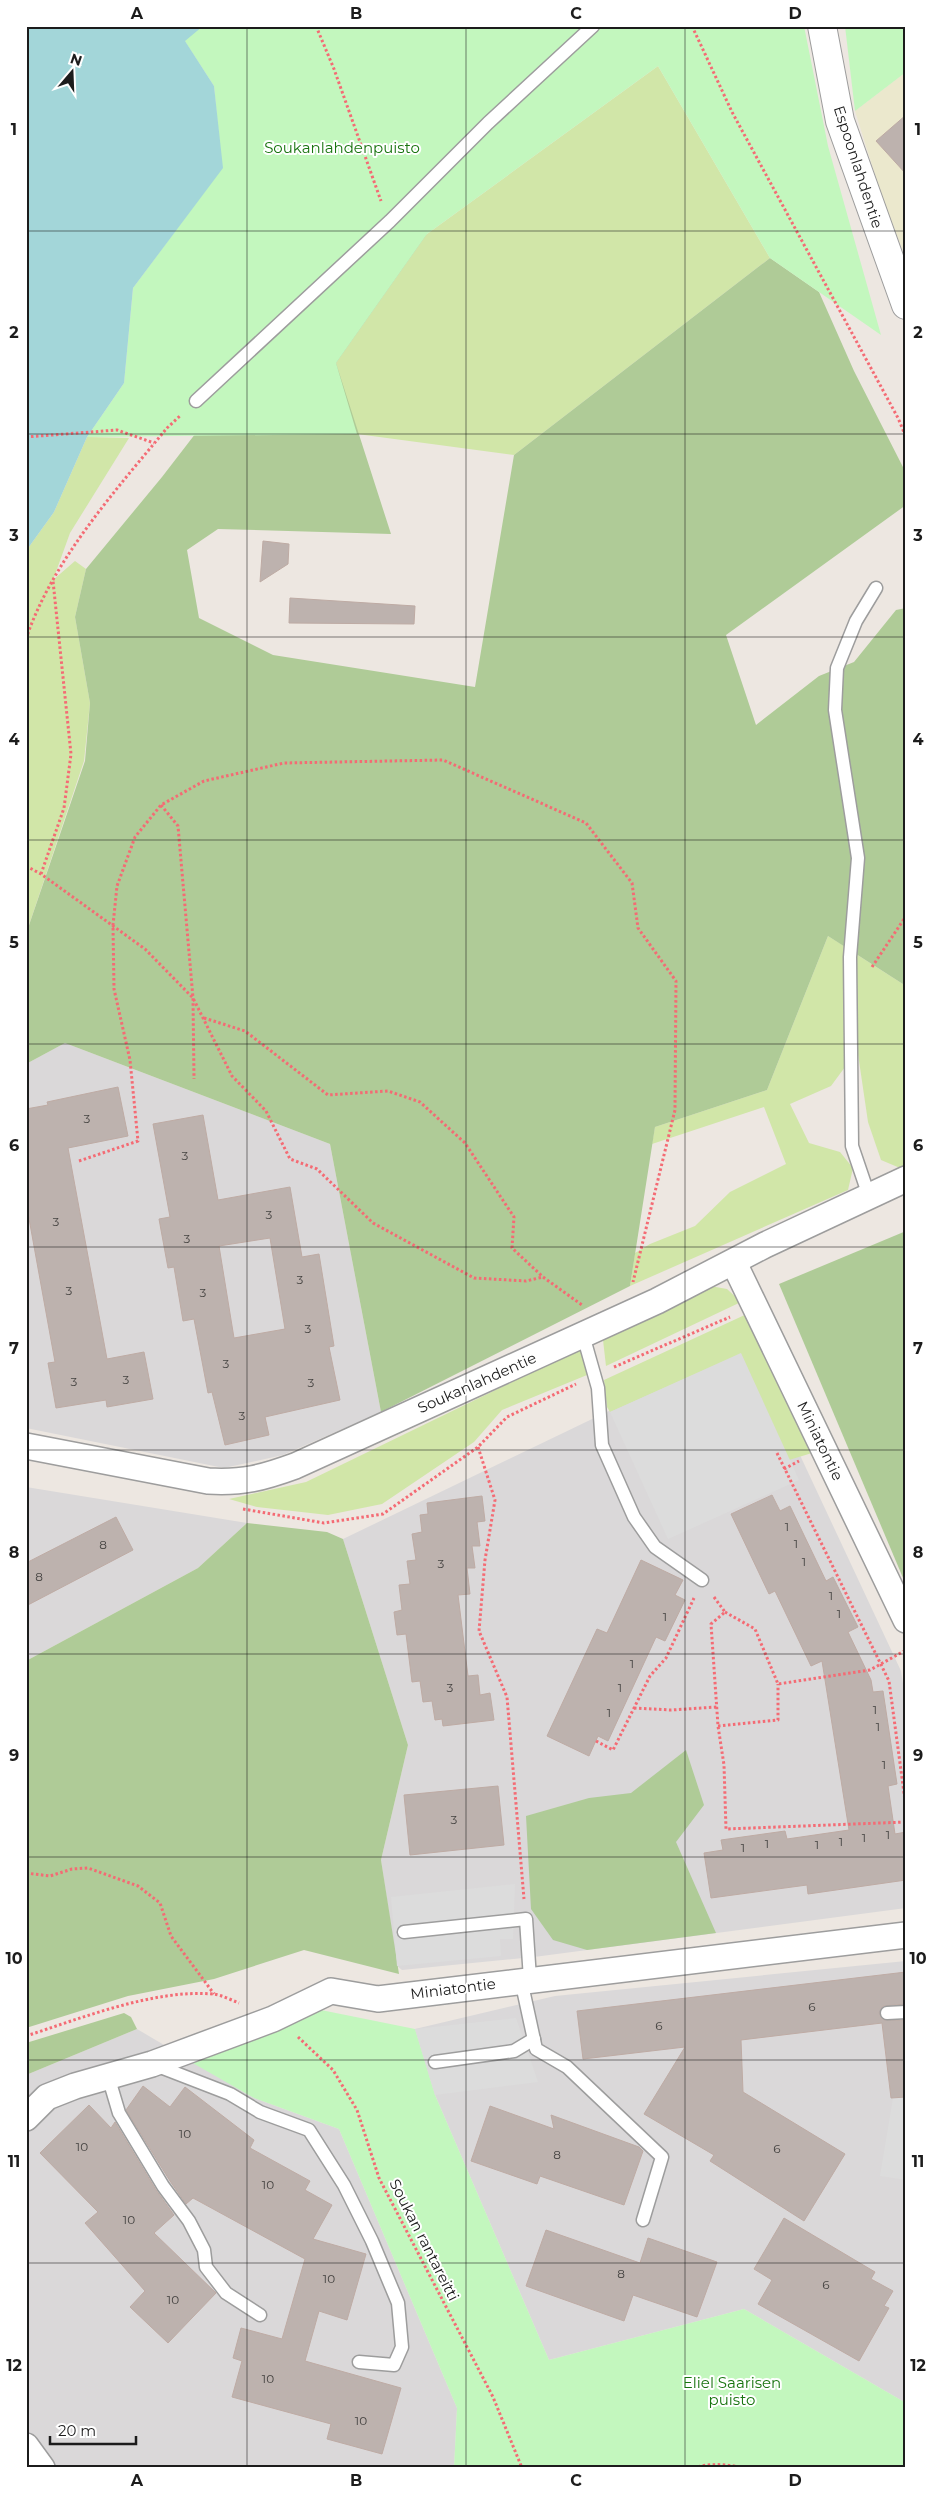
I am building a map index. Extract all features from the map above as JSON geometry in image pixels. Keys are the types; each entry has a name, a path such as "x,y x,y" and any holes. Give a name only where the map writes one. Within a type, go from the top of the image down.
{"street":[{"name":"Espoonlahdentie","path":"822,26 840,121 906,305"},
{"name":"Soukanlahdentie","path":"26,1446 208,1480 234,1483 263,1478 295,1466 624,1316 734,1263 765,1244 906,1179"},
{"name":"Miniatontie","path":"734,1263 906,1620"},
{"name":"Miniatontie","path":"26,2118 47,2097 108,2076 152,2064 273,2020 331,1991 378,1999 906,1935"},
{"path":"26,2446 42,2468"}],"lane":[{"path":"196,401 390,221 488,123 593,26"},
{"path":"869,1196 852,1146 850,957 858,858 835,710 837,668 856,621 876,588"},
{"path":"590,1331 598,1388 602,1445 634,1517 655,1547 702,1580"},
{"path":"404,1932 526,1919 526,1980 536,2050 567,2067 662,2157 643,2220"},
{"path":"887,2013 906,2012"},
{"path":"434,2062 514,2052 534,2039"},
{"path":"152,2064 230,2094 260,2112 309,2130 344,2185 372,2241 398,2303 402,2347 394,2366 359,2362"},
{"path":"108,2076 119,2113 163,2186 189,2221 204,2250 206,2268 226,2293 260,2315"}],"path":[{"path":"316,26 334,69 376,190 390,221"},
{"path":"692,26 732,112 898,418 906,437"},
{"path":"26,639 53,581 87,526 167,428 196,401"},
{"path":"26,438 117,430 154,443"},
{"path":"41,874 64,808 71,754 53,581"},
{"path":"80,1161 138,1141 130,1060 114,989 113,926 117,886 135,837 161,805 204,781 284,763 443,760 586,823 632,883 638,928 676,981 675,1110 624,1316"},
{"path":"161,805 178,826 193,998 194,1078"},
{"path":"26,866 41,874 146,949 193,998 232,1076 266,1110 290,1159 317,1169 372,1223 474,1278 526,1281 543,1277"},
{"path":"851,999 906,916"},
{"path":"203,1018 245,1031 328,1095 388,1091 420,1102 465,1144 514,1217 512,1248 543,1277 581,1302 590,1331"},
{"path":"478,1447 495,1500 485,1560 479,1631 508,1697 526,1919"},
{"path":"777,1453 889,1681 906,1808"},
{"path":"596,1741 613,1750 650,1676 666,1658 702,1580 725,1612 756,1629 778,1684 778,1720 718,1726"},
{"path":"725,1612 711,1624 718,1726 724,1765 726,1829 906,1822"},
{"path":"778,1684 870,1670 906,1650"},
{"path":"634,1708 671,1710 717,1707"},
{"path":"26,1873 50,1876 72,1869 88,1868 138,1886 160,1903 171,1936 215,1994 186,1995 126,2005 26,2036"},
{"name":"Soukan rantareitti","path":"293,2033 333,2070 358,2110 379,2178 493,2397 522,2468"},
{"path":"692,2468 702,2465 732,2465 744,2468"}],"shaded area":[{"path":"906,72 906,259 881,194 855,111"},
{"path":"65,1043 330,1144 381,1412 283,1455 224,1468 26,1428 26,1064"},
{"path":"748,1344 901,1671 906,1702 906,1908 534,1957 402,1970 397,1966 381,1860 408,1745 343,1539"},
{"path":"741,1353 799,1480 668,1539 610,1412"},
{"path":"26,1487 247,1523 198,1568 26,1661"},
{"path":"515,1884 513,1939 500,1939 501,1956 397,1966 391,1897"},
{"path":"906,1961 906,2403 744,2309 549,2360 435,2095 415,2029 555,1996"},
{"path":"516,2018 538,2082 435,2095 415,2029"},
{"path":"137,2029 254,2098 339,2129 457,2408 454,2468 26,2468 26,2075"},
{"path":"896,2080 906,2082 906,2180 880,2176"}],"green space":[{"name":"Soukanlahdenpuisto","path":"175,26 804,26 828,146 881,335 770,258 658,66 427,234 336,363 357,434 87,437 124,383 133,288 222,168 214,86"},
{"path":"845,26 906,26 906,72 855,111"},
{"path":"658,66 770,258 514,455 357,434 336,363 427,234"},
{"path":"427,234 336,363 391,534 218,529 187,550 199,618 273,655 475,687 514,455 770,258 819,292 854,371 906,473 906,505 726,635 756,725 819,676 854,662 896,610 906,608 906,986 828,936 767,1090 655,1127 630,1286 381,1412 330,1144 65,1043 26,1064 26,934 85,761 90,703 75,617 86,569 162,477 266,342"},
{"path":"87,437 129,438 70,533 53,580 75,561 86,569 75,617 90,703 84,761 26,934 26,551 54,512"},
{"path":"828,936 844,946 845,1067 831,1086 790,1104 809,1143 840,1152 853,1168 848,1190 630,1286 635,1253 650,1244 695,1226 730,1192 786,1164 764,1107 652,1144 655,1127 767,1090"},
{"path":"856,954 906,986 906,1165 900,1168 881,1160 868,1122 858,1054"},
{"path":"906,1231 906,1585 779,1284"},
{"path":"710,1286 727,1289 741,1302 606,1366 603,1340"},
{"path":"749,1313 812,1453 789,1460 741,1354 610,1412 607,1407 604,1380"},
{"path":"580,1349 587,1375 502,1410 474,1442 382,1504 328,1515 257,1507 229,1499 306,1482"},
{"path":"247,1523 327,1532 343,1539 408,1745 381,1860 399,1974 304,1950 214,1979 128,1996 26,2028 26,1661 198,1568"},
{"path":"686,1750 704,1805 676,1842 716,1933 587,1950 553,1940 531,1909 526,1816 589,1798 631,1793"},
{"name":"Eliel Saarisen puisto","path":"316,2009 415,2029 435,2095 549,2360 744,2309 906,2403 906,2468 454,2468 457,2408 339,2129 254,2098 191,2062"},
{"path":"124,2013 131,2017 137,2029 26,2075 26,2043"}],"water":[{"path":"26,26 203,26 185,41 214,86 223,168 133,288 124,383 87,437 54,512 26,551"}],"building":[{"path":"906,115 906,174 876,141"},
{"path":"263,541 289,544 288,564 260,582"},
{"path":"290,598 415,606 414,624 289,623"},
{"path":"118,1087 128,1136 68,1148 107,1359 144,1352 153,1399 107,1407 106,1400 56,1408 48,1363 55,1362 26,1202 26,1109 48,1105 47,1102"},
{"path":"203,1115 218,1200 290,1187 302,1257 319,1254 334,1346 329,1347 340,1400 265,1417 269,1435 225,1445 212,1392 208,1393 194,1319 183,1321 174,1267 168,1268 159,1219 170,1217 153,1124","holes":["270,1238 285,1329 234,1338 219,1246"]},
{"path":"772,1495 780,1511 790,1506 826,1581 833,1577 858,1627 848,1632 871,1680 873,1692 883,1691 897,1784 888,1786 895,1834 906,1832 906,1880 808,1894 807,1885 711,1898 704,1853 723,1850 721,1840 785,1831 787,1839 849,1830 822,1661 811,1666 775,1591 769,1594 731,1514"},
{"path":"482,1496 485,1521 477,1522 480,1546 472,1546 475,1568 467,1568 470,1594 458,1595 468,1676 478,1675 480,1695 490,1693 494,1720 443,1726 442,1719 435,1720 432,1701 423,1702 420,1681 412,1682 406,1634 397,1635 394,1612 402,1610 399,1585 410,1584 407,1561 416,1560 412,1534 422,1532 420,1515 428,1514 427,1503"},
{"path":"116,1517 133,1550 26,1606 26,1563"},
{"path":"641,1560 683,1580 675,1595 685,1600 665,1641 656,1637 608,1741 598,1736 589,1756 547,1736 597,1629 607,1633"},
{"path":"498,1786 504,1845 410,1855 404,1795"},
{"path":"906,1972 906,2004 883,2006 879,2013 884,2020 906,2020 906,2097 891,2098 882,2023 741,2040 743,2092 845,2154 804,2221 710,2161 714,2155 644,2114 685,2047 583,2059 577,2011"},
{"path":"143,2086 170,2107 185,2087 254,2140 250,2148 310,2181 305,2190 332,2205 313,2239 366,2254 347,2320 319,2311 305,2361 401,2388 382,2454 327,2439 331,2424 232,2397 242,2361 233,2358 241,2328 282,2339 305,2259 193,2198 186,2204 126,2110"},
{"path":"89,2105 111,2128 115,2122 156,2190 174,2215 154,2233 216,2293 168,2343 130,2307 145,2291 85,2223 98,2212 40,2153"},
{"path":"490,2106 554,2129 551,2115 639,2147 643,2151 624,2205 540,2176 537,2184 471,2161"},
{"path":"784,2218 875,2272 871,2279 893,2291 884,2306 889,2308 859,2361 758,2304 772,2280 754,2269"},
{"path":"546,2230 640,2263 648,2238 717,2262 697,2317 633,2295 624,2321 526,2286"}]}
